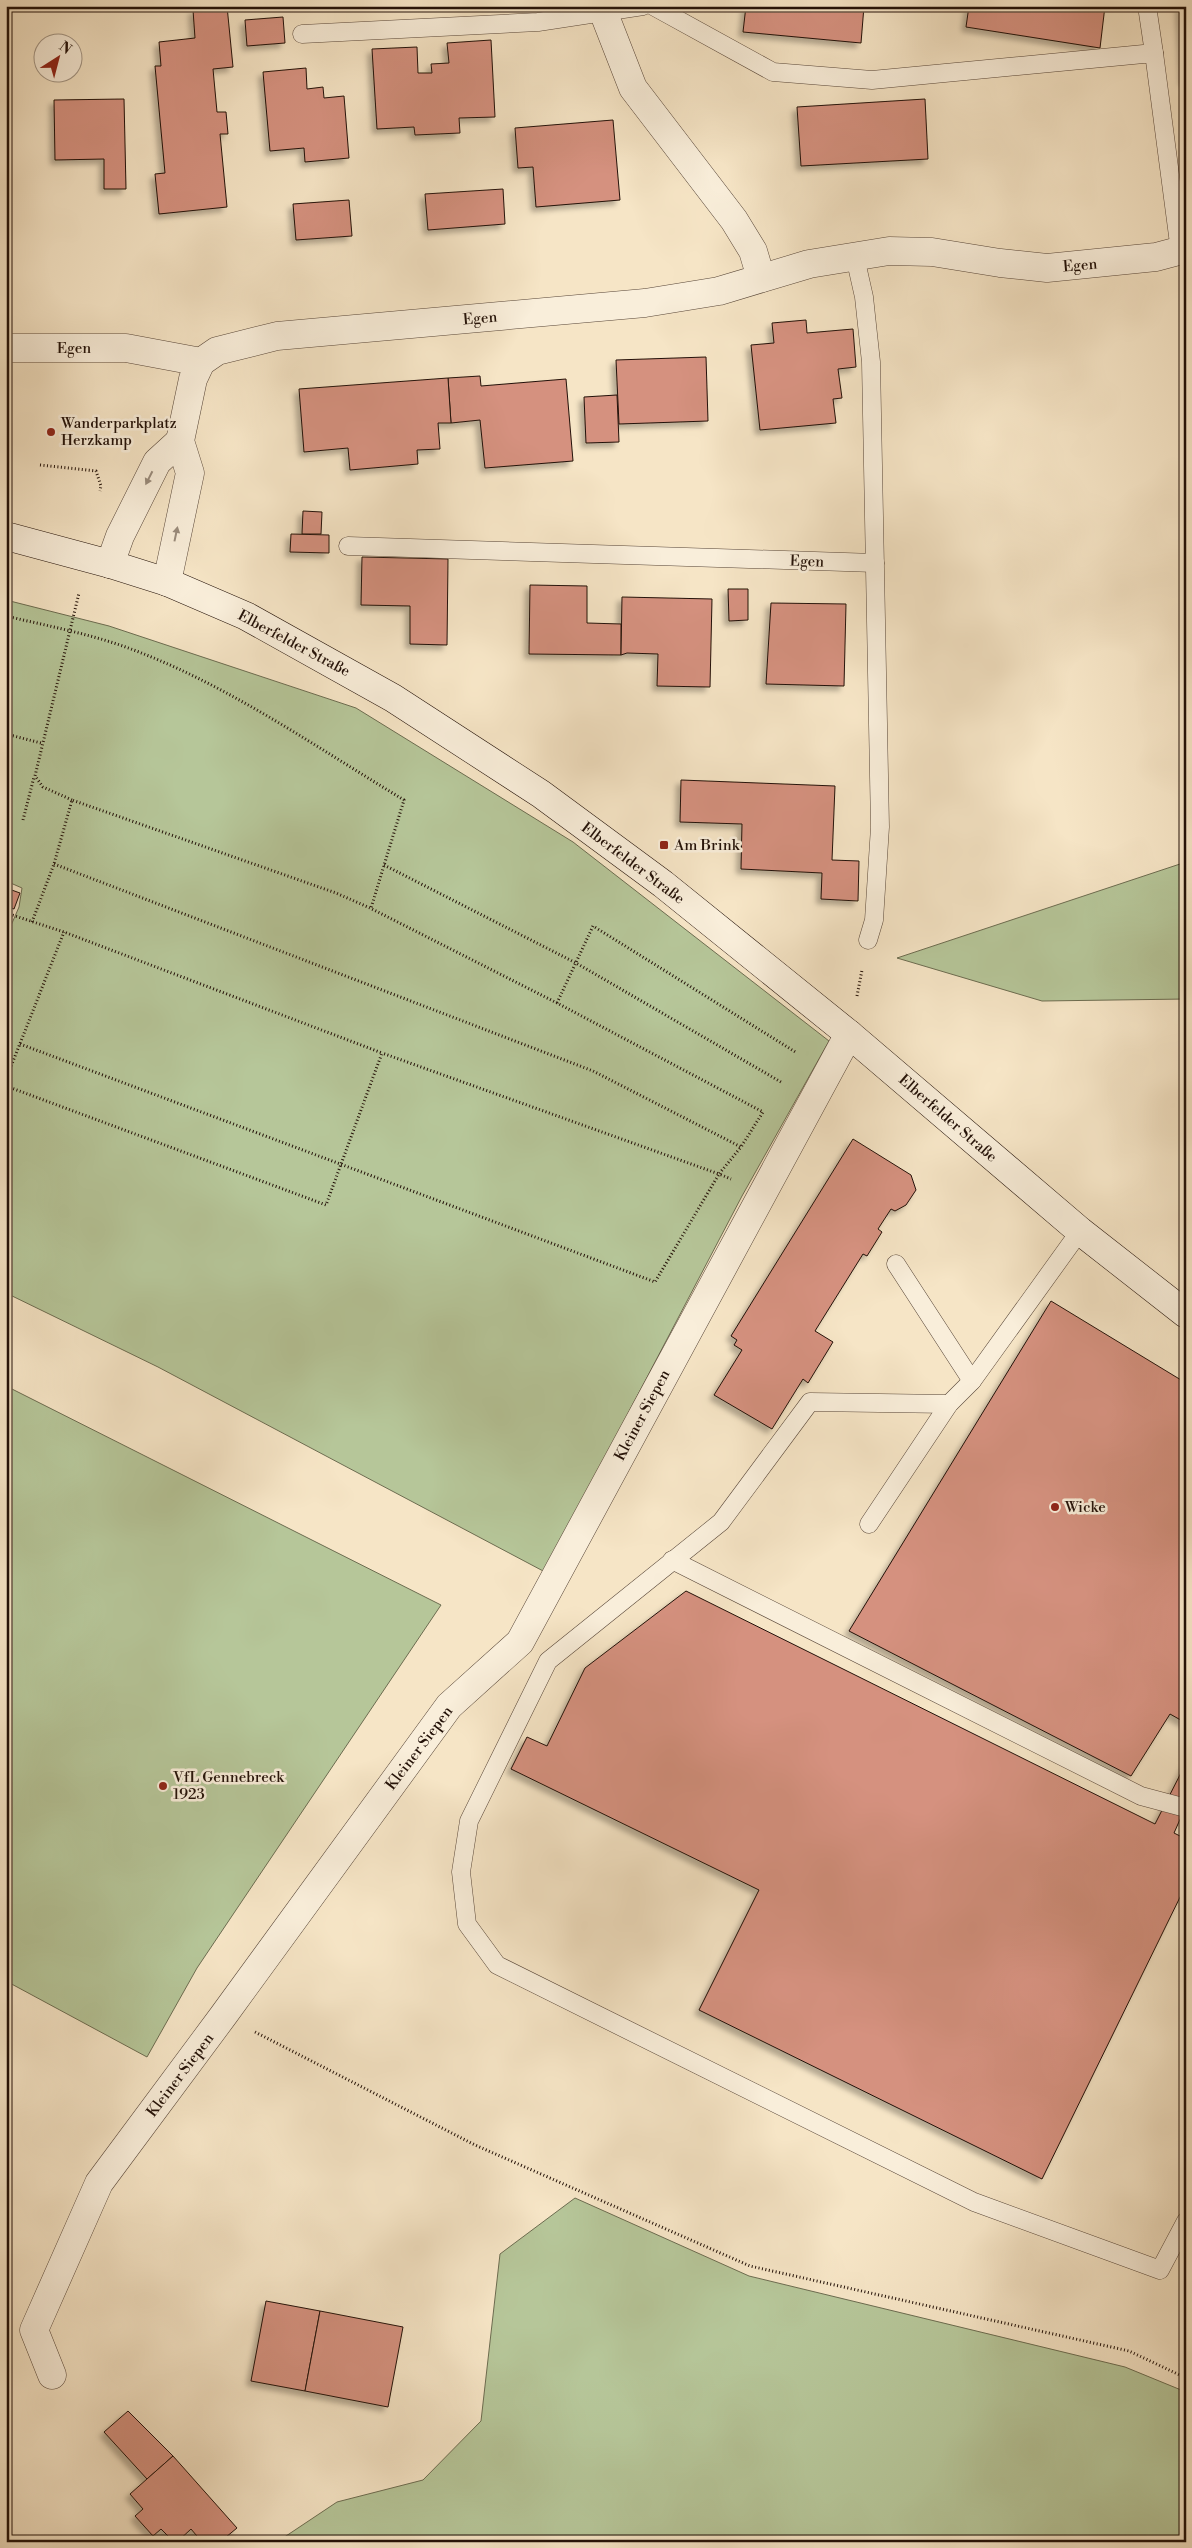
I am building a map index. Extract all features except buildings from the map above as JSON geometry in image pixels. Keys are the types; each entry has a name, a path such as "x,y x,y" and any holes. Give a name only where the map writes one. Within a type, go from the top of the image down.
{"street":[{"path":"601,9 633,88 734,220 753,251 761,278"},
{"name":"Egen","path":"6,348 126,348 201,362 217,351 277,336 644,303 719,292 809,264 889,251 932,252 1046,268 1156,257 1183,250"},
{"path":"167,582 190,474 180,440 194,379 201,362"},
{"path":"99,561 120,536 157,462 180,440"},
{"name":"Elberfelder Straße","path":"6,536 99,561 167,582 246,616 393,698 541,794 663,884 849,1034 1080,1231 1186,1314"},
{"name":"Kleiner Siepen","path":"52,2375 34,2330 99,2183 224,2016 449,1706 520,1642 849,1034"}],"lane":[{"path":"302,34 538,22 601,9 643,6"},
{"path":"653,6 773,72 872,80 1154,53"},
{"path":"1148,6 1183,250"},
{"path":"855,257 864,297 872,362 880,826 874,920 868,940"},
{"name":"Egen","path":"348,546 875,563"},
{"path":"869,1524 949,1404 972,1381 1080,1231"},
{"path":"896,1264 972,1381"},
{"path":"949,1404 810,1402 720,1522 548,1661 469,1821 461,1872 468,1924 497,1965 983,2206 1160,2270 1186,2222"},
{"path":"672,1560 1141,1796 1186,1808"}],"path":[{"path":"40,465 96,472 101,486"},
{"path":"24,820 69,631 99,561"},
{"path":"6,616 69,631 131,649 180,670 254,710 404,800 370,908"},
{"path":"6,734 41,744"},
{"path":"35,776 43,787 72,800 336,893 370,908 763,1112"},
{"path":"32,922 54,864 72,800"},
{"path":"54,864 593,1071 742,1147"},
{"path":"384,865 576,962 781,1082"},
{"path":"6,913 64,932 382,1053 719,1174 762,1193"},
{"path":"556,1003 593,926 799,1054 794,1061"},
{"path":"6,1079 64,932"},
{"path":"849,1034 868,940"},
{"path":"20,1044 655,1282 719,1174 742,1147 767,1105"},
{"path":"6,1086 326,1205 382,1053"},
{"path":"777,1090 786,1075"},
{"path":"224,2016 475,2146 750,2266 1129,2351 1186,2378"}],"green space":[{"path":"6,600 109,626 356,708 573,842 829,1041 742,1196 545,1572 158,1367 6,1293 6,937 19,907 22,888 6,881"},
{"path":"1186,862 1186,999 1042,1001 897,958"},
{"name":"VfL Gennebreck 1923","path":"6,1386 441,1605 197,1968 147,2057 6,1981"},
{"path":"575,2198 749,2276 1125,2367 1186,2392 1186,2542 277,2542 337,2502 423,2480 481,2421 500,2254"}],"place":[{"name":"Wanderparkplatz Herzkamp","path":"51,432"},
{"name":"Am Brink","path":"664,845"},
{"name":"Wicke","path":"1055,1507"},
{"name":"VfL Gennebreck 1923","path":"163,1786"}]}
